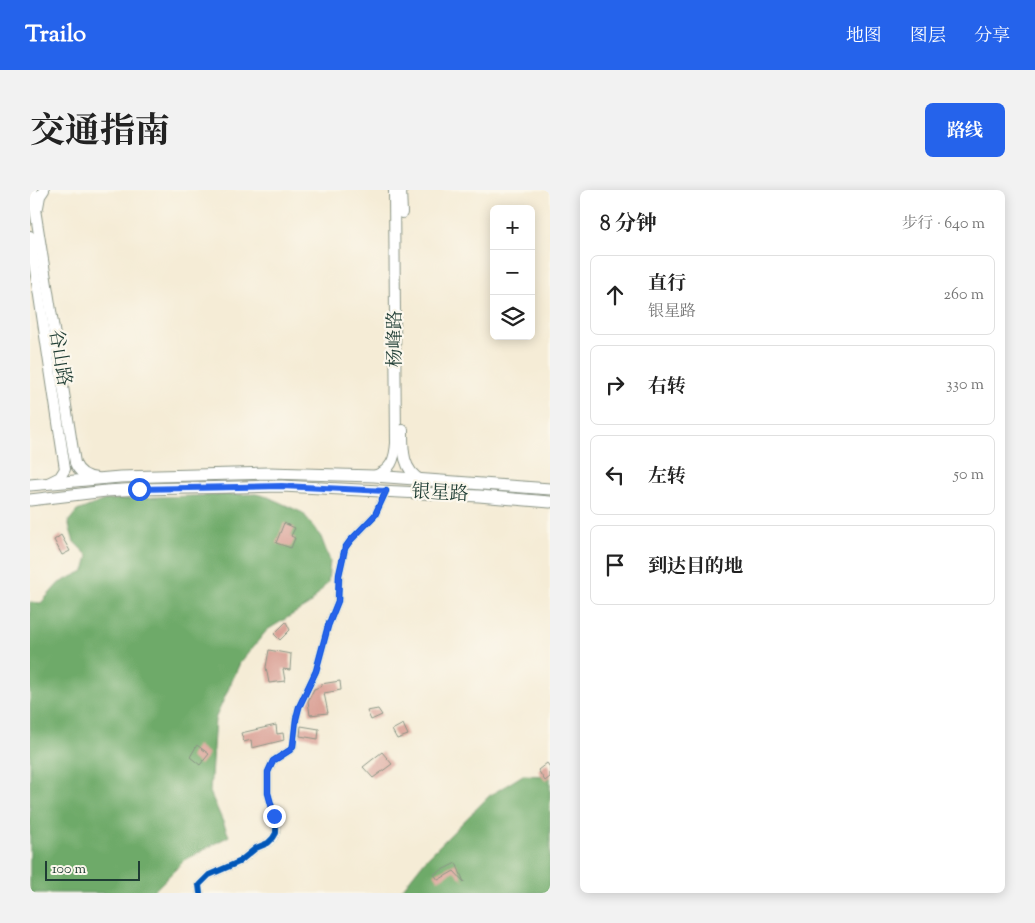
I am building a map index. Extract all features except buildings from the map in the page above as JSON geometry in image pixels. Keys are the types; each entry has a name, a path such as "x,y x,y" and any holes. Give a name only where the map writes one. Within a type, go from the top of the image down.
{"main road":[{"name":"谷山路","path":"32,190 75,463 84,475 103,479"},
{"path":"37,220 38,202 44,190"},
{"name":"杨峰路","path":"374,476 384,472 392,464 396,443 394,190"},
{"name":"杨峰路","path":"401,190 404,453 408,469 420,480"},
{"name":"谷山路","path":"30,236 65,469 60,477 45,484"},
{"name":"银星路","path":"30,485 103,479 269,473 374,476 550,489"},
{"name":"银星路","path":"30,500 106,491 254,486 479,496 550,502"}],"street":[{"path":"200,893 199,885 206,878 239,862 256,848 268,843 273,838 277,827 268,793 268,772 273,761 293,746 299,707 316,671 328,626 338,601 339,575 345,548 375,515 386,491"}],"green space":[{"path":"256,494 268,497 303,513 321,537 330,561 328,582 310,604 267,630 240,663 215,719 210,792 229,836 185,860 152,893 30,893 30,602 41,603 59,583 84,571 88,556 74,542 68,522 77,511 105,500"},
{"path":"523,775 550,776 550,893 399,893 426,859 489,796"}],"cycle path":[{"path":"200,893 199,885 209,875 239,862 256,848 268,843 276,833 276,822 268,793 268,772 273,761 293,746 299,707 316,671 328,626 338,601 339,575 345,548 375,515 386,491"}],"route":[{"path":"139,489 282,486 386,491 375,515 345,548 339,575 338,601 328,626 316,671 299,707 293,746 273,761 268,772 268,793 274,816"}]}
